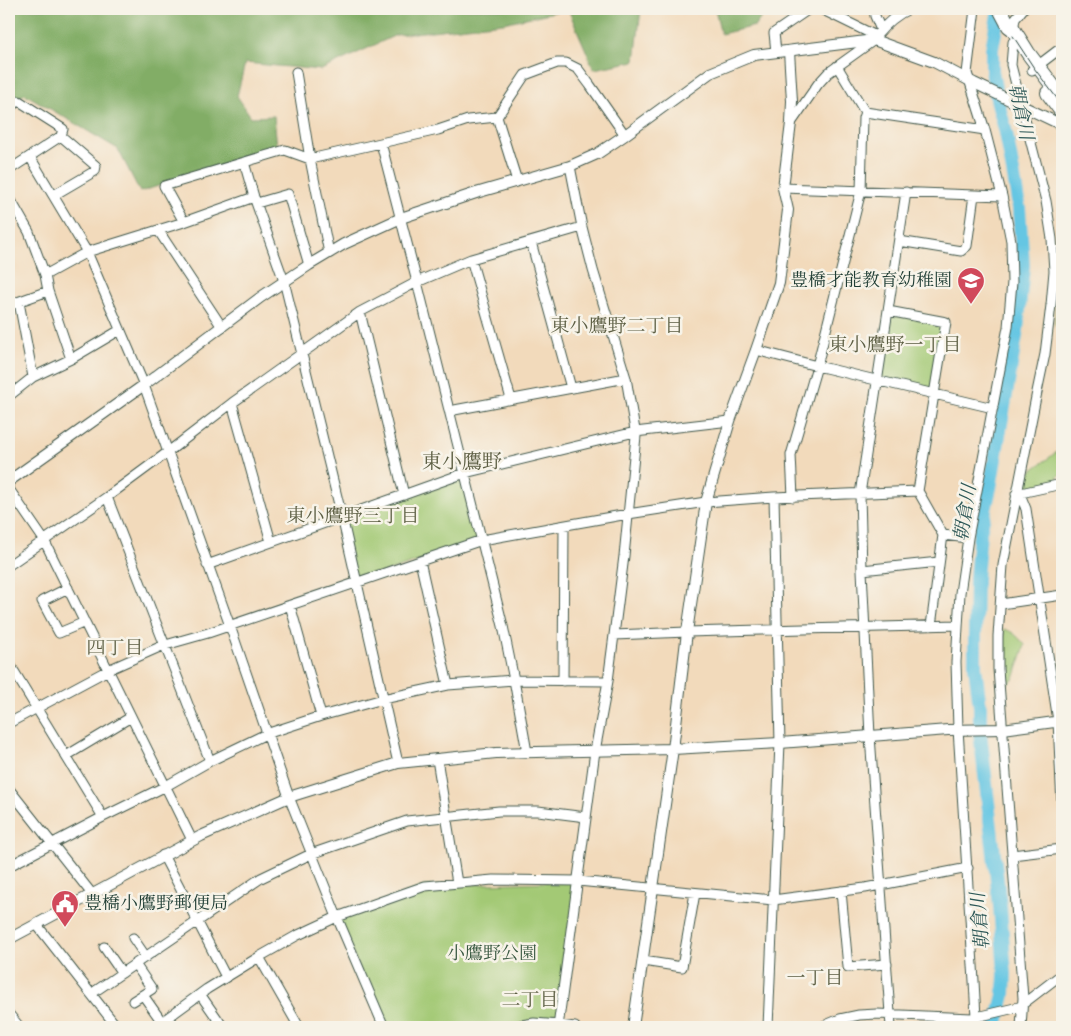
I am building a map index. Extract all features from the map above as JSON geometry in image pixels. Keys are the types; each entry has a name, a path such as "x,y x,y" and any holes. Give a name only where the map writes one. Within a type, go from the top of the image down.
{"main road":[{"path":"1000,9 1012,33 1062,112"},
{"path":"1035,68 1062,98"}],"street":[{"path":"776,52 774,33 809,9"},
{"path":"820,9 1062,125"},
{"path":"874,9 877,35"},
{"path":"791,123 818,84 837,66 877,35 900,12 909,9"},
{"path":"974,1027 978,1017 956,662 960,593 968,538 1008,327 1012,282 1011,241 1002,196 967,73 975,9"},
{"path":"1021,1027 1012,856 1001,729 998,636 1003,565 1045,354 1052,305 1054,271 1052,239 1046,201 1011,66 1012,33 1015,19 1023,9"},
{"path":"9,482 144,385 261,297 344,244 401,218 476,193 570,166 597,154 710,73 754,55 788,51 877,35"},
{"path":"1035,68 1062,50"},
{"path":"633,1027 706,502 730,421 779,283 788,210 783,188 792,101 788,51"},
{"path":"497,117 525,75 557,63 566,63 578,69 625,135"},
{"path":"793,496 791,455 817,366 860,191 863,118 865,112 837,66"},
{"path":"296,72 310,159 329,253"},
{"path":"9,107 19,100 63,129 61,136 9,170"},
{"path":"865,112 984,130"},
{"path":"184,222 164,186 286,150 310,159 438,130 468,120 497,117"},
{"path":"497,117 517,181"},
{"path":"54,195 95,171 96,166 61,136"},
{"path":"381,143 503,626 527,752"},
{"path":"30,157 87,252 144,385 289,797 384,1027"},
{"path":"244,162 284,281 342,517 398,763"},
{"path":"558,1026 595,751 608,681 614,635 624,556 635,432 626,378 593,270 570,166"},
{"path":"783,188 1002,196"},
{"path":"891,1027 870,736 864,628 860,494 906,192"},
{"path":"45,275 87,252 256,200 288,194 309,265"},
{"path":"899,241 961,251 967,246 974,195"},
{"path":"9,196 29,232 45,275 48,292 71,359"},
{"path":"9,565 107,497 232,403 360,312 417,282 471,259 582,227"},
{"path":"158,230 222,327"},
{"path":"531,242 571,388"},
{"path":"471,259 511,399"},
{"path":"9,305 48,292"},
{"path":"19,302 32,378"},
{"path":"888,310 946,322 918,491 942,535 931,626"},
{"path":"360,312 404,495"},
{"path":"9,396 32,378 71,359 120,330"},
{"path":"756,350 993,408"},
{"path":"449,411 626,378"},
{"path":"232,403 271,542"},
{"path":"207,564 465,473 635,432 730,421"},
{"path":"1016,494 1062,484"},
{"path":"9,489 44,540 192,840"},
{"path":"9,723 108,670 164,645 230,626 482,540 706,502 918,491"},
{"path":"1016,494 1022,499 1026,509 1060,721 1062,806"},
{"path":"107,497 210,761"},
{"path":"768,1027 780,742 774,497"},
{"path":"563,681 564,526"},
{"path":"942,535 968,538"},
{"path":"420,561 448,685"},
{"path":"862,570 939,562"},
{"path":"68,588 42,601 59,634 85,622"},
{"path":"1001,604 1062,595"},
{"path":"290,605 321,716"},
{"path":"614,635 958,625"},
{"path":"9,663 103,817"},
{"path":"9,866 166,786 210,761 266,734 321,716 383,699 448,685 514,680 608,681"},
{"path":"66,756 131,717"},
{"path":"9,940 192,840 289,797 398,763 496,753 673,749 960,729 1001,729 1060,721"},
{"path":"437,759 458,883"},
{"path":"10,794 92,894"},
{"path":"91,994 261,878 311,854 407,821 499,812 538,811 586,817"},
{"path":"1012,856 1062,849"},
{"path":"163,855 226,977"},
{"path":"143,995 158,1025 226,977 296,936 337,917 425,886 493,880 578,881 773,900 881,885 968,868"},
{"path":"842,891 848,967 887,964"},
{"path":"642,962 682,967 695,892"},
{"path":"37,924 117,1027"},
{"path":"133,938 146,956"},
{"path":"104,947 122,973"},
{"path":"259,957 299,1027"},
{"path":"133,1002 152,989 135,964"},
{"path":"820,1027 850,1016 877,1014 978,1017 1021,1005 1062,974"},
{"path":"200,994 223,1027"},
{"path":"9,1015 18,1027"},
{"path":"510,1027 534,1023 576,1027"}],"green space":[{"path":"9,9 568,9 503,23 396,35 321,70 245,63 237,96 251,117 274,116 277,147 140,192 118,149 25,94 9,103"},
{"path":"568,9 641,9 635,61 594,69"},
{"path":"715,9 767,9 755,26 721,34"},
{"path":"1056,291 1062,293 1062,336 1055,324"},
{"path":"888,311 946,322 934,394 877,379"},
{"path":"1062,444 1062,473 1058,476 1058,482 1025,488 1023,484 1024,476 1061,449"},
{"path":"465,473 482,540 356,582 342,517"},
{"path":"1004,629 1013,633 1025,645 1014,679 1002,688 1000,663"},
{"name":"小鷹野公園","path":"578,881 559,1025 384,1027 337,917 425,886"}],"waterway":[{"name":"朝倉川","path":"996,1027 1004,995 1005,974 1000,906 980,732 980,707 975,666 976,579 980,532 990,488 1017,330 1023,266 1019,208 1006,133 992,71 992,49 999,9"}],"tram line":[{"path":"1013,36 1062,105"}],"place":[{"name":"豊橋才能教育幼稚園","path":"971,305"},
{"name":"豊橋小鷹野郵便局","path":"65,928"}],"district":[{"name":"東小鷹野二丁目","path":"617,327"},
{"name":"東小鷹野一丁目","path":"895,346"},
{"name":"東小鷹野","path":"462,462"},
{"name":"東小鷹野三丁目","path":"353,517"},
{"name":"四丁目","path":"115,649"},
{"name":"一丁目","path":"815,979"},
{"name":"二丁目","path":"530,1001"}]}
